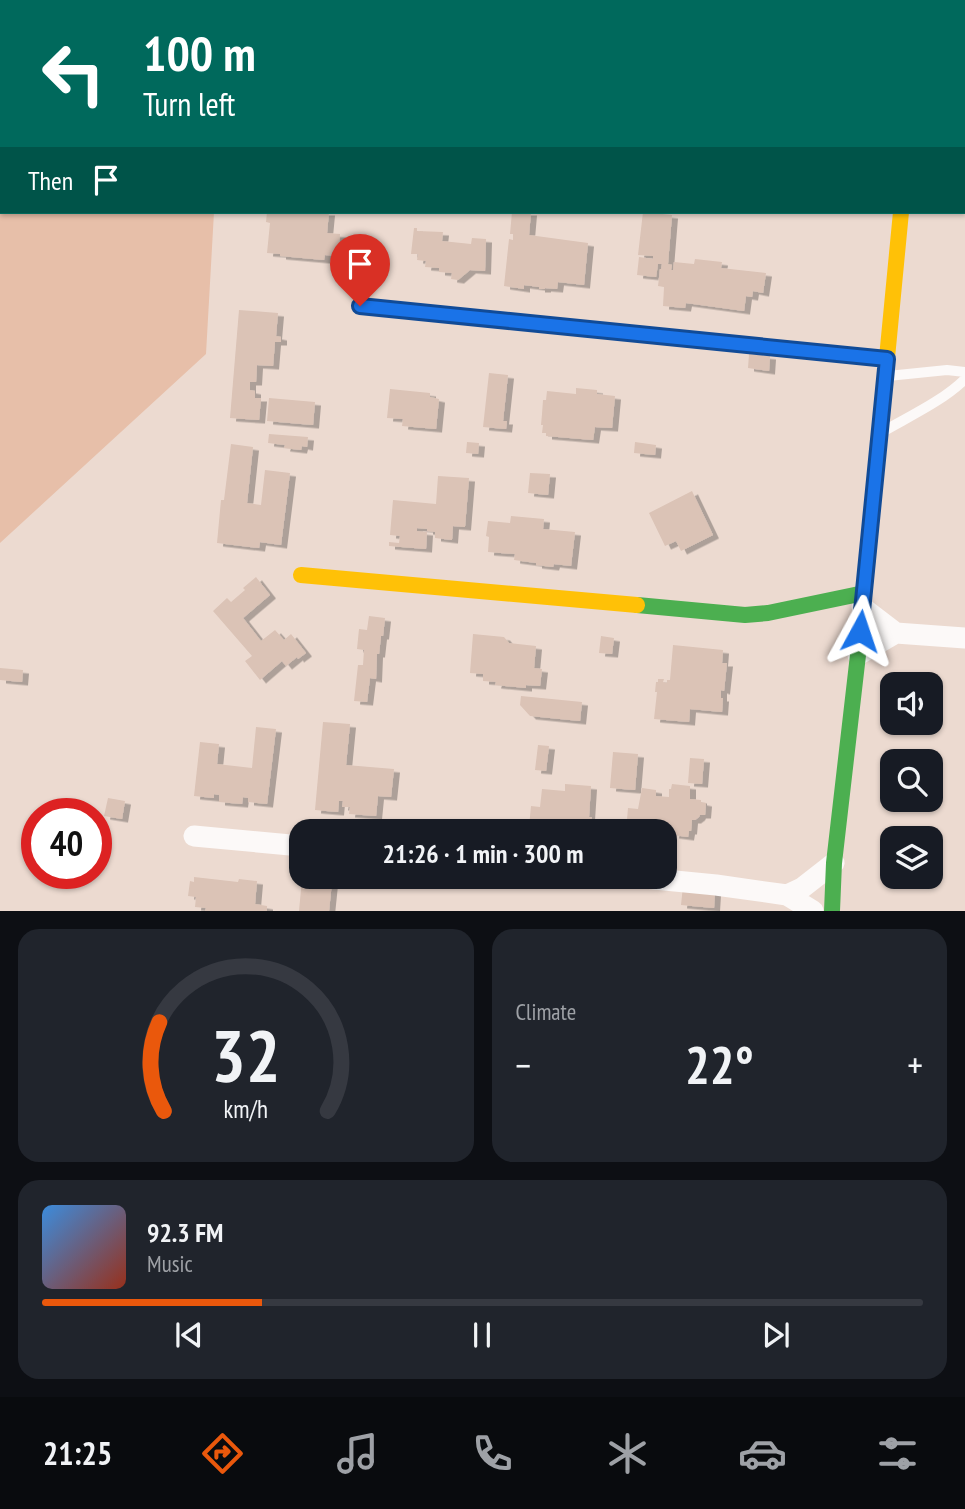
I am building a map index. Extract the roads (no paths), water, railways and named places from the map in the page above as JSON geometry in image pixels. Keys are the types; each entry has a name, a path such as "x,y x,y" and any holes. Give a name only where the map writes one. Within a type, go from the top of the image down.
{"street":[{"path":"832,911 834,863 858,655 887,359 897,214"},
{"path":"360,306 887,359"},
{"path":"301,575 745,615 863,600"},
{"path":"863,600 895,633"},
{"path":"858,655 895,633 965,638"},
{"path":"194,836 289,845"},
{"path":"787,895 802,888 834,863"},
{"path":"677,881 787,895 813,911"}],"lane":[{"path":"884,376 947,370 965,372"},
{"path":"879,434 945,395 965,379"}]}
